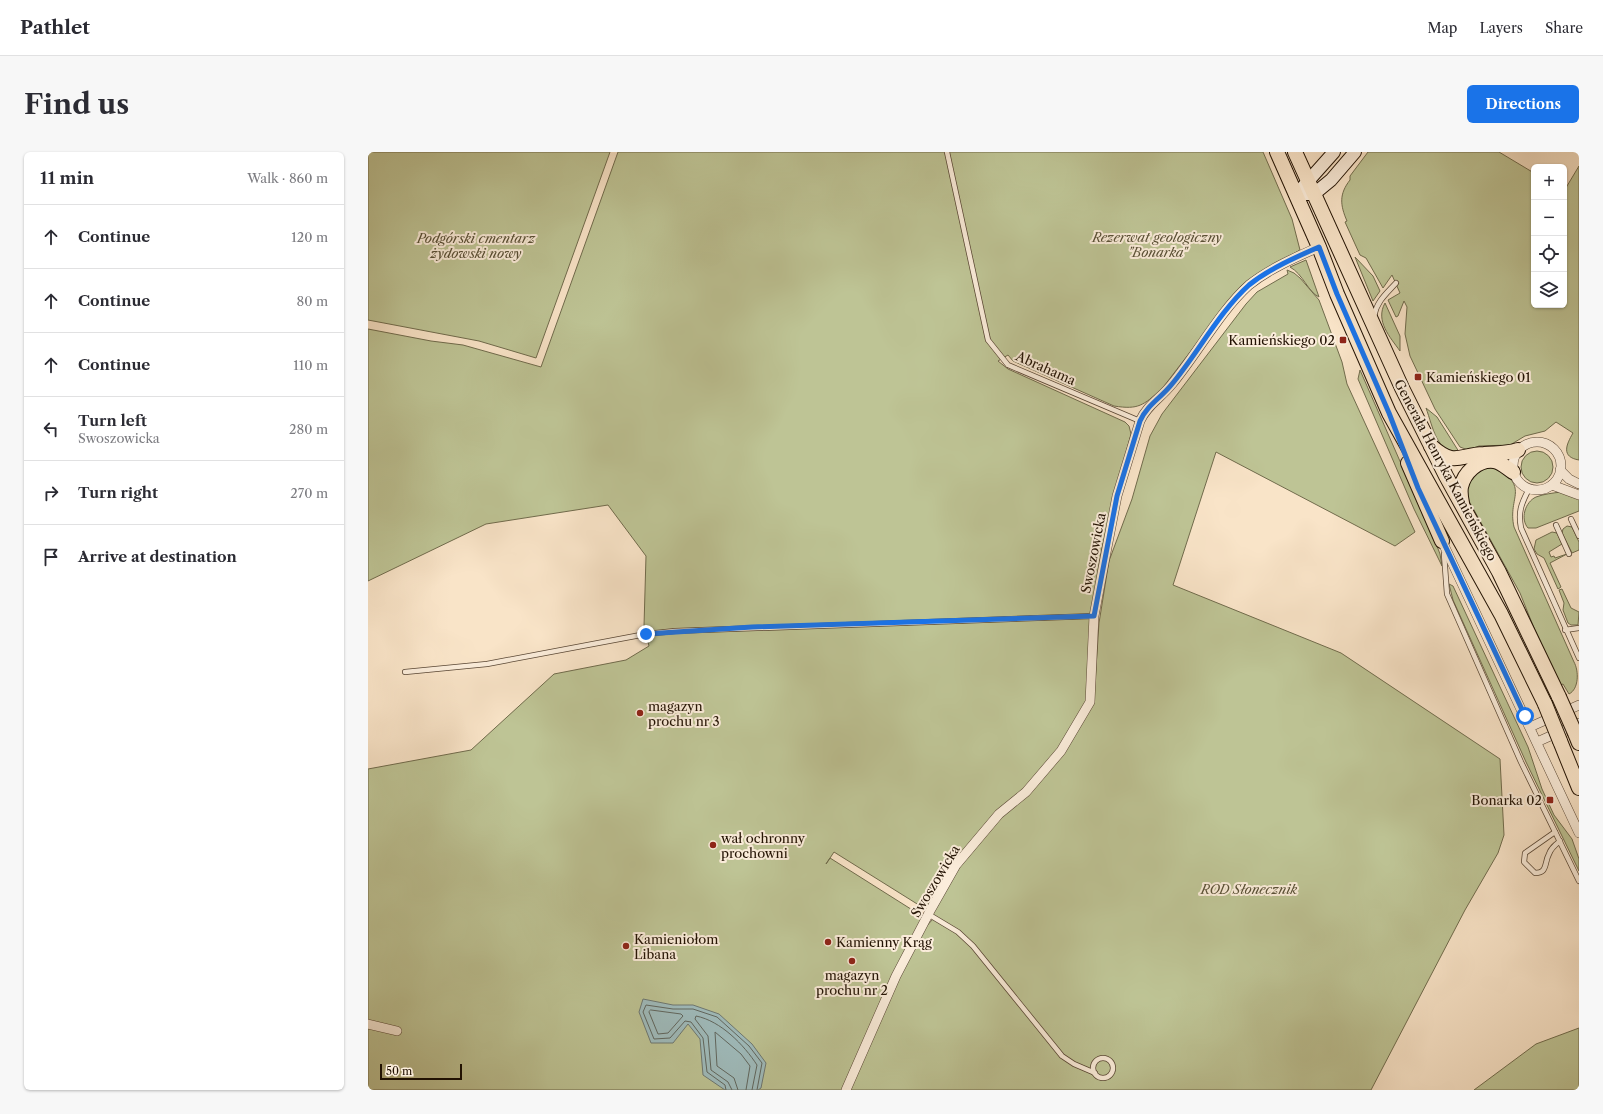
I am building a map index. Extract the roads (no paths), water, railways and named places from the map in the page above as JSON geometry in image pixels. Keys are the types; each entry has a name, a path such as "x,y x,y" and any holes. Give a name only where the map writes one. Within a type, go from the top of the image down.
{"main road":[{"name":"Generała Henryka Kamieńskiego","path":"1277,152 1389,413 1501,614 1545,704 1579,788"},
{"name":"Generała Henryka Kamieńskiego","path":"1295,152 1430,444 1500,572 1559,697 1578,733"},
{"path":"1389,413 1418,488 1442,541"},
{"path":"1430,444 1440,453 1453,459 1462,459 1482,454 1507,453 1518,450"},
{"path":"1462,505 1461,488 1469,470 1480,464 1493,461 1504,465 1513,472"}],"street":[{"path":"1311,188 1334,152"},
{"path":"1296,194 1331,180 1355,152"},
{"name":"Swoszowicka","path":"846,1090 896,976 928,914 956,865 999,814 1026,792 1061,750 1090,702 1094,616 1117,496 1140,421 1145,410 1171,385 1227,310 1249,286 1262,276 1319,247"},
{"path":"1537,442 1549,446 1558,456 1560,470 1559,476 1552,485 1537,491 1529,490 1522,486 1513,472 1514,457 1518,450 1523,446 1537,442"},
{"path":"1560,470 1569,479 1579,484"},
{"path":"1552,485 1579,495"},
{"path":"1442,541 1579,833"},
{"path":"1530,727 1579,705"},
{"path":"1537,742 1578,733"},
{"path":"368,1024 397,1031"}],"lane":[{"name":"Abrahama","path":"947,152 988,340 1008,365 1140,421"},
{"path":"1373,322 1376,306 1381,298 1396,284"},
{"path":"1529,490 1520,508 1519,517 1521,528 1565,630 1578,654"},
{"path":"1571,519 1579,536"},
{"path":"1556,525 1569,554"},
{"path":"1442,541 1445,559 1447,594 1522,762 1579,881"},
{"path":"405,672 487,664 646,634 675,631 1094,616"},
{"path":"1565,630 1579,628"},
{"path":"1555,832 1525,853 1524,862 1535,873 1540,873 1545,869 1548,855 1553,847 1560,841"},
{"path":"928,914 958,932 973,946 1062,1056 1099,1077 1109,1076 1112,1071 1111,1061 1105,1058 1099,1059 1094,1063 1094,1073"}],"water":[{"path":"643,999 673,1005 693,1005 719,1014 752,1044 766,1063 761,1088 758,1090 725,1090 703,1075 700,1039 688,1024 673,1043 651,1043 639,1012"}],"place":[{"name":"Kamieńskiego 02","path":"1343,340"},
{"name":"Kamieńskiego 01","path":"1418,377"},
{"name":"magazyn prochu nr 3","path":"640,713"},
{"name":"Bonarka 02","path":"1550,800"},
{"name":"wał ochronny prochowni","path":"713,845"},
{"name":"Kamienny Krąg","path":"828,942"},
{"name":"Kamieniołom Libana","path":"626,946"},
{"name":"magazyn prochu nr 2","path":"852,961"}],"park label":[{"name":"Rezerwat geologiczny \"Bonarka\"","path":"1157,244"},
{"name":"Podgórski cmentarz żydowski nowy","path":"476,246"},
{"name":"ROD Słonecznik","path":"1249,889"}]}
